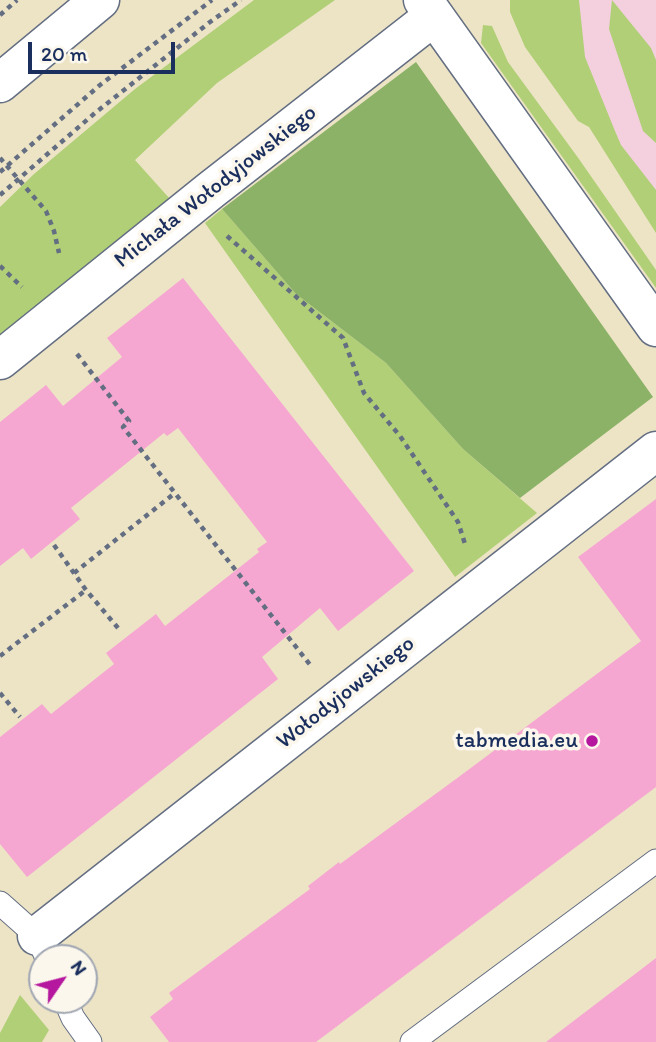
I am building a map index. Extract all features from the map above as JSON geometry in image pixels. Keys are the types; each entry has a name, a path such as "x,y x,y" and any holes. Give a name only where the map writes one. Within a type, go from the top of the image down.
{"street":[{"path":"0,83 100,0"},
{"path":"428,8 656,327"},
{"name":"Michała Wołodyjowskiego","path":"0,360 192,205 428,8"},
{"name":"Wołodyjowskiego","path":"46,944 468,598 656,451"}],"lane":[{"path":"412,1042 656,861"},
{"path":"0,903 39,944"},
{"path":"71,1014 90,1042"}],"path":[{"path":"0,15 17,0"},
{"path":"0,172 100,85 212,0"},
{"path":"0,195 95,113 241,0"},
{"path":"0,158 46,211 54,231 65,282 77,298"},
{"path":"192,205 343,338 364,393 400,436 458,522 465,543 468,598"},
{"path":"82,361 128,421 123,427 312,666"},
{"path":"74,572 176,493"},
{"path":"54,545 86,590 118,628"},
{"path":"0,656 86,590"},
{"path":"0,693 20,717"}],"shaded area":[{"path":"518,0 656,0 656,213"}],"green space":[{"path":"254,0 335,0 217,83 135,160 170,199 0,335 0,207 34,174 135,89"},
{"path":"510,0 579,0 585,57 621,145 656,190 656,233 589,127 578,121 525,47 510,12"},
{"path":"612,0 651,48 656,60 656,143 643,131 609,29"},
{"path":"483,25 492,26 508,62 656,270 656,288 481,43"},
{"path":"416,62 653,397 520,498 463,449 386,363 296,294 222,209"},
{"path":"222,209 296,294 386,363 463,449 537,513 455,577 205,223"},
{"path":"20,995 28,1005 28,1014 36,1014 49,1030 42,1042 0,1042 0,1033"}],"building":[{"path":"183,278 414,571 338,631 320,608 262,657 278,679 27,877 0,844 0,737 42,704 51,714 114,664 106,653 156,614 165,626 259,552 257,549 267,542 178,428 167,436 164,433 71,508 80,519 31,559 23,548 0,566 0,422 46,385 63,406 122,357 107,338"},
{"path":"656,499 656,787 316,1042 169,1042 150,1017 173,999 169,993 310,889 308,886 339,862 340,864 641,641 578,557"},
{"path":"656,958 656,1042 546,1042"}],"place":[{"name":"tabmedia.eu","path":"592,741"}]}
